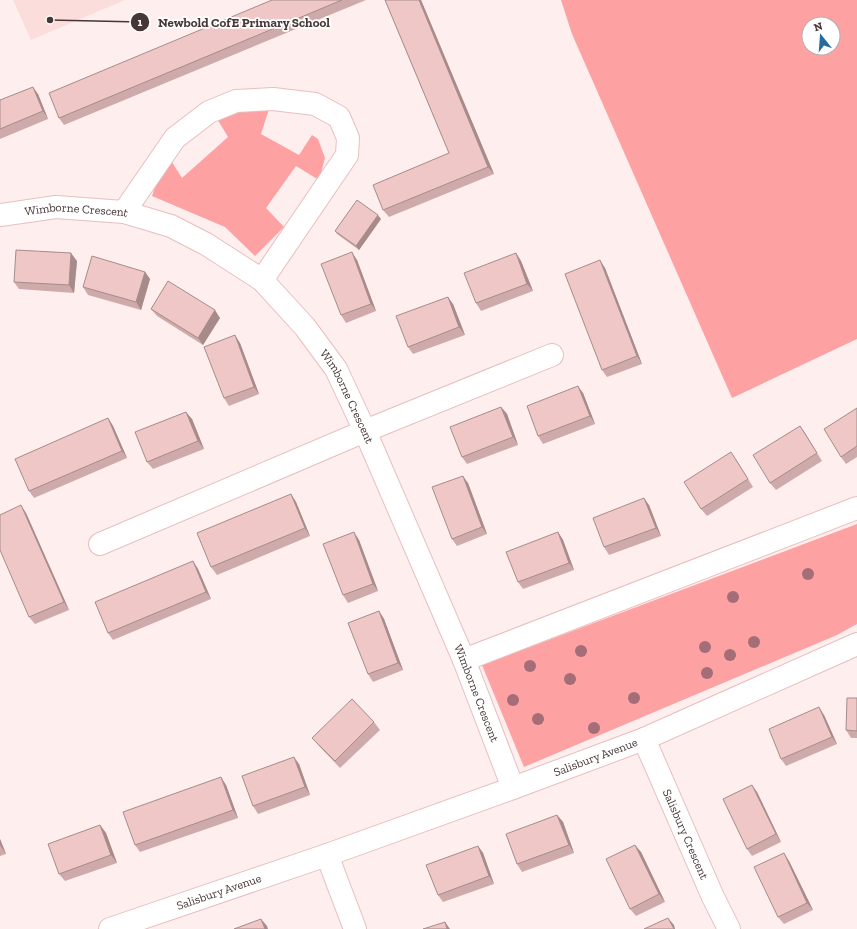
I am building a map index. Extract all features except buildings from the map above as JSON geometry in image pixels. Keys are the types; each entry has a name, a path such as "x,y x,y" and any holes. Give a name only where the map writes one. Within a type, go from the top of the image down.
{"street":[{"path":"124,212 175,138 209,112 236,101 273,99 315,104 339,117 348,138 347,155 262,280"},
{"name":"Wimborne Crescent","path":"0,215 56,207 124,212 171,226 206,244 262,280 305,327 336,369 365,431 464,660 513,788"},
{"path":"100,544 365,431 552,355"},
{"path":"464,660 857,508"},
{"name":"Salisbury Avenue","path":"110,929 327,855 644,739 857,644"},
{"name":"Salisbury Crescent","path":"644,739 713,897 729,929"},
{"path":"327,855 355,929"}],"shaded area":[{"path":"13,0 125,0 31,40"},
{"path":"561,0 857,0 857,339 732,398 572,34"},
{"path":"253,106 269,109 261,134 299,155 312,135 318,139 325,158 319,180 296,166 266,208 284,227 255,256 225,227 152,196 156,184 170,159 182,178 228,137 216,117"},
{"path":"857,524 857,624 837,635 524,767 482,665"}],"place":[{"name":"Newbold CofE Primary School","path":"50,20"}]}
